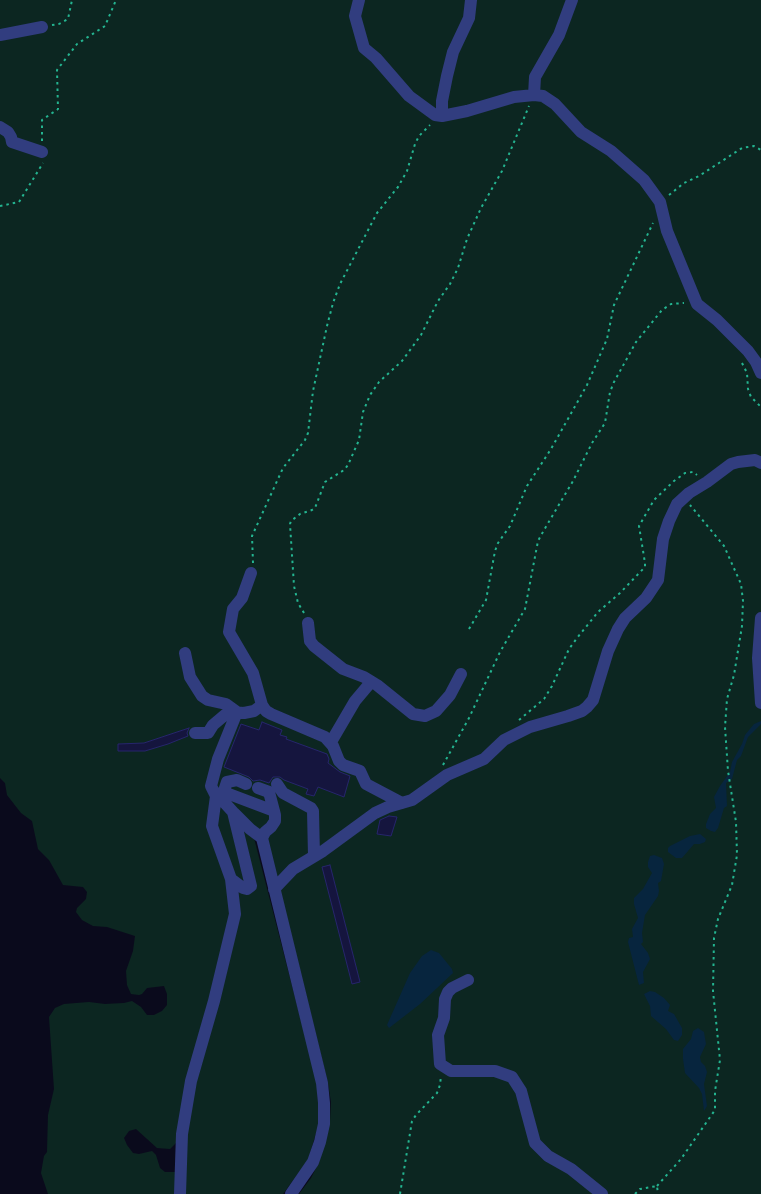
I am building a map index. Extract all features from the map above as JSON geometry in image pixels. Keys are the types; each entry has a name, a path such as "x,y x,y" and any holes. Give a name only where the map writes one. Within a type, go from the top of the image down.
{"street":[{"path":"359,0 354,16 364,48 376,58 408,96 435,115 442,116 480,108 514,97 534,95 550,100 581,132 611,151 633,170 648,184 661,205 667,231 697,304 717,320 748,351 756,362 761,374"},
{"path":"442,116 443,90 453,52 469,18 471,0"},
{"path":"534,95 536,77 559,35 572,0"},
{"path":"0,35 42,27"},
{"path":"0,127 8,132 12,142 42,152"},
{"path":"274,889 293,868 323,851 374,813 417,797 447,775 484,759 511,736 541,723 582,711 593,700 608,651 618,629 625,618 646,598 658,580 663,539 677,504 689,493 731,464 759,461"},
{"path":"251,573 242,598 233,609 229,632 253,673 262,705 271,714 308,729 331,742 339,762 360,771 366,784 402,803"},
{"path":"761,618 758,658 761,703"},
{"path":"308,622 310,641 314,646 343,669 364,677 413,714 425,716 436,711 450,695 461,674"},
{"path":"185,653 190,677 202,696 208,700 226,704 237,712"},
{"path":"331,742 355,701 371,682"},
{"path":"194,734 208,734 212,725 226,714 254,711 262,705"},
{"path":"237,712 218,759 211,786 233,812 262,838 323,1093 324,1124 320,1142 313,1162 291,1194"},
{"path":"180,1194 182,1134 192,1081 235,914 232,879 212,826 220,796 227,782 237,780 269,792 276,815 275,821 262,838"},
{"path":"277,784 283,793 311,808 313,811 314,856"},
{"path":"220,796 229,794 274,811"},
{"path":"232,879 242,888 247,889 251,886 233,812"},
{"path":"468,980 452,988 445,999 444,1018 438,1035 440,1064 451,1071 495,1071 512,1077 521,1091 535,1143 548,1156 571,1169 602,1194"}],"path":[{"path":"42,27 59,24 68,19 72,0"},
{"path":"0,206 20,202 43,165 42,120 58,109 57,70 77,44 105,26 116,0"},
{"path":"308,622 296,596 291,521 300,514 315,508 325,482 344,470 348,465 359,440 363,412 370,395 379,382 402,361 421,335 438,301 450,284 458,268 466,239 502,171 534,95"},
{"path":"251,573 253,565 252,536 283,468 305,440 308,433 313,391 327,326 340,284 376,213 398,187 407,171 419,136 442,116"},
{"path":"470,629 486,600 498,543 510,526 527,486 552,448 587,385 607,339 614,305 661,205 684,183 700,176 737,150 750,146 761,150"},
{"path":"432,785 468,718 500,652 525,610 538,542 573,481 592,443 605,423 610,392 626,359 642,334 662,310 677,302 697,304"},
{"path":"741,358 747,373 748,389 751,397 761,407"},
{"path":"514,725 544,698 552,686 568,649 582,631 598,612 645,567 638,526 654,500 674,481 689,472 693,472 707,482"},
{"path":"635,1194 640,1189 657,1186 681,1159 705,1123 714,1114 715,1091 720,1060 713,991 714,938 718,919 732,885 738,849 728,778 725,727 727,699 734,675 742,626 743,601 741,584 724,546 690,506 690,502"},
{"path":"400,1194 412,1121 437,1093 440,1085 440,1064"},
{"path":"657,1186 658,1194"}],"green space":[{"path":"0,0 761,0 761,1194 299,1194 311,1178 319,1162 330,1121 331,1102 328,1083 267,837 254,838 317,1083 319,1123 308,1160 283,1194 185,1194 176,1143 170,1149 157,1148 136,1129 129,1131 124,1138 127,1145 133,1153 139,1154 152,1151 156,1155 160,1168 165,1172 175,1172 176,1194 48,1194 41,1173 44,1156 47,1152 48,1115 54,1089 49,1017 55,1008 64,1004 89,1002 105,1004 132,1001 141,1007 147,1015 154,1015 162,1011 167,1005 167,994 164,986 147,988 139,995 131,994 127,985 126,971 133,951 135,936 107,927 93,926 82,920 76,912 77,908 86,899 87,892 83,887 63,885 49,860 38,849 32,821 21,813 7,795 5,783 0,778"}],"water":[{"path":"761,721 761,724 748,737 741,756 737,760 732,779 726,783 727,806 724,808 718,828 715,832 711,831 706,828 706,824 710,814 716,808 714,797 730,772 732,762 745,735 754,724"},
{"path":"700,834 706,839 705,842 694,844 682,858 676,858 668,852 670,846 690,836"},
{"path":"654,855 662,858 664,864 661,881 658,883 658,896 645,915 642,933 643,942 641,944 650,959 643,972 644,983 639,985 628,942 629,938 633,937 632,929 638,918 634,898 643,889 652,873 648,867 648,862 650,856"},
{"path":"431,950 439,953 453,973 420,1004 389,1028 387,1025 410,973 422,956"},
{"path":"650,991 664,998 670,1005 668,1011 674,1014 682,1028 682,1035 678,1041 674,1040 666,1029 651,1016 650,1006 644,994"},
{"path":"698,1028 704,1032 706,1044 700,1057 707,1072 704,1084 707,1106 704,1111 702,1094 685,1073 683,1059 683,1049 691,1039 693,1031"}],"building":[{"path":"262,722 282,730 280,735 287,737 286,739 327,754 328,763 340,772 350,776 344,797 318,787 314,796 306,794 308,789 280,777 273,777 269,783 260,780 253,781 249,777 224,767 241,724 259,730"},
{"path":"189,728 188,736 168,744 145,751 118,751 118,744 144,743"},
{"path":"389,816 397,817 391,836 377,834 380,820"},
{"path":"330,865 360,982 352,984 322,867"}]}
